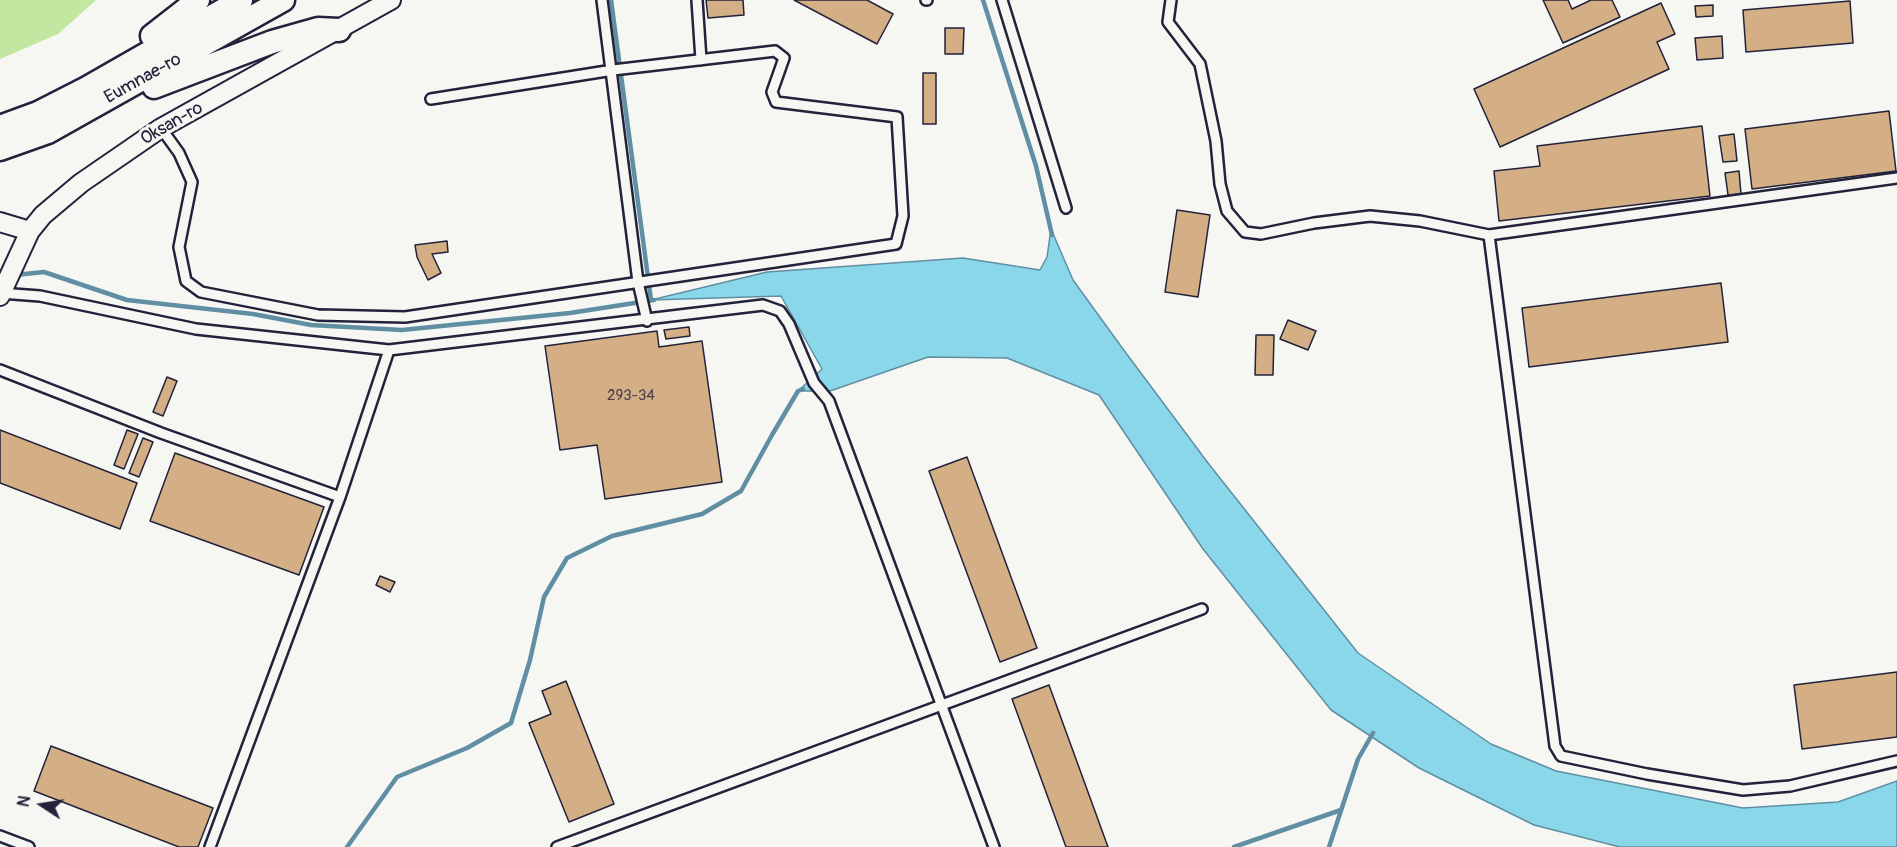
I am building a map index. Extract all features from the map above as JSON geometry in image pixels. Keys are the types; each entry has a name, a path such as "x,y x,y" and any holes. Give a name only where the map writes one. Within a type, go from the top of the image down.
{"street":[{"path":"49,107 110,61 156,34 198,0"},
{"name":"Eumnae-ro","path":"0,127 49,107 241,0"},
{"name":"Eumnae-ro","path":"0,149 48,132 283,0"},
{"name":"Oksan-ro","path":"0,294 30,231 43,215 81,183 161,128 391,0"},
{"path":"48,132 128,101 160,83 272,42 318,29 339,30"},
{"path":"0,222 30,231"}],"lane":[{"path":"602,0 613,70 638,282 646,321"},
{"path":"697,0 701,60"},
{"path":"1002,0 1066,208"},
{"path":"1171,0 1168,22 1200,64 1216,141 1220,184 1227,211 1245,232 1261,234 1314,223 1370,216 1420,221 1489,235 1897,178"},
{"path":"161,128 179,153 192,182 179,247 186,281 201,292 318,315 405,317 896,244 903,216 897,117 776,102 772,92 784,58 775,51 613,70 430,99"},
{"path":"1489,235 1555,746 1561,756 1647,774 1743,790 1790,786 1897,761"},
{"path":"0,294 40,296 196,328 389,350 646,321 763,305 780,311 789,324 814,383 830,401 994,847"},
{"path":"210,847 340,497 389,350"},
{"path":"0,370 161,433 340,497"},
{"path":"557,847 941,703 1202,609"},
{"path":"0,836 29,847"}],"green space":[{"path":"0,0 96,0 58,34 0,59"}],"water":[{"path":"1051,229 1073,280 1208,463 1358,653 1491,744 1556,771 1743,808 1838,802 1897,781 1897,847 1620,847 1534,825 1419,768 1331,710 1203,549 1099,395 1007,358 928,357 830,391 798,391 822,369 781,296 651,300 767,272 963,258 1040,270 1047,257"}],"building":[{"path":"706,0 743,0 744,15 708,18"},
{"path":"794,0 867,0 893,14 877,44"},
{"path":"1543,0 1568,0 1572,9 1591,0 1612,0 1620,17 1563,43"},
{"path":"1850,1 1853,43 1746,52 1743,10"},
{"path":"1661,3 1675,34 1657,42 1669,69 1500,147 1474,89"},
{"path":"1713,5 1713,16 1696,17 1695,6"},
{"path":"945,28 964,28 963,54 945,54"},
{"path":"1722,36 1723,58 1697,60 1695,38"},
{"path":"923,73 936,73 936,124 923,124"},
{"path":"1889,111 1896,171 1752,189 1745,129"},
{"path":"1702,126 1710,196 1499,221 1494,171 1540,166 1537,146"},
{"path":"1734,134 1737,161 1723,162 1719,136"},
{"path":"1739,171 1741,194 1728,195 1725,173"},
{"path":"1177,210 1210,215 1198,297 1165,292"},
{"path":"447,241 448,252 432,254 441,273 428,280 417,257 415,245"},
{"path":"1721,283 1728,342 1529,367 1522,308"},
{"path":"1288,320 1316,331 1308,350 1280,339"},
{"path":"689,327 690,336 666,339 664,330"},
{"path":"657,331 659,347 702,341 722,482 605,499 597,445 560,450 545,346"},
{"path":"1256,335 1274,335 1273,375 1255,375"},
{"path":"167,377 177,381 163,416 153,412"},
{"path":"0,430 137,483 120,529 0,483"},
{"path":"127,430 138,434 124,469 114,465"},
{"path":"143,438 153,442 139,477 129,473"},
{"path":"175,453 324,507 299,575 150,521"},
{"path":"967,457 1037,648 1000,662 929,471"},
{"path":"380,576 395,582 390,592 376,585"},
{"path":"1897,672 1897,737 1802,749 1794,685"},
{"path":"566,681 614,804 569,822 529,723 551,714 542,691"},
{"path":"1049,685 1108,847 1066,847 1012,699"},
{"path":"51,746 213,808 198,847 179,847 34,791"}],"waterway":[{"path":"611,0 651,300"},
{"path":"983,0 1036,166 1052,235"},
{"path":"15,275 44,272 127,300 253,314 311,325 402,330 570,313 654,300"},
{"path":"347,847 397,777 467,748 511,723 530,660 544,597 567,558 612,536 702,514 741,491 798,391 803,389"},
{"path":"1329,847 1358,759 1373,733"},
{"path":"1234,847 1341,810"}]}
